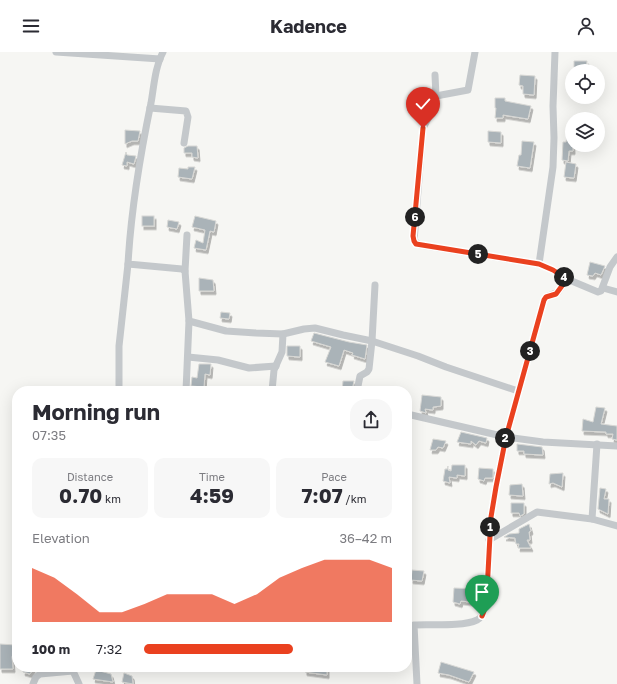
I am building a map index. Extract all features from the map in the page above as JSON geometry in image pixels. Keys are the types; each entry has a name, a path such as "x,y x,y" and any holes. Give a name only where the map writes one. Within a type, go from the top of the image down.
{"street":[{"path":"56,52 160,59"},
{"path":"119,386 120,339 132,213 143,142 160,59 163,52"},
{"path":"436,96 468,90 475,52"},
{"path":"539,264 553,167 555,52"},
{"path":"435,75 436,96 433,109 423,128 414,241 420,245 539,264 553,270 567,279 598,292 603,288 608,273 617,257"},
{"path":"150,108 186,111 188,116 184,143"},
{"path":"186,386 189,321 185,271 187,234"},
{"path":"128,264 182,269 185,271"},
{"path":"412,625 457,624 478,620 482,616 487,591 489,540 493,502 506,437 544,300 546,297 556,294 567,279"},
{"path":"358,386 360,376 369,369 375,285"},
{"path":"603,288 617,292"},
{"path":"189,321 229,331 282,334 315,328 343,336 372,341 518,390"},
{"path":"272,386 273,375 282,352 282,334"},
{"path":"188,357 218,360 249,368 276,366"},
{"path":"412,415 506,437 543,442 617,446"},
{"path":"592,520 597,444"},
{"path":"489,540 537,512 592,520 617,526"},
{"path":"412,642 417,684"},
{"path":"33,684 36,677 44,673 52,672"},
{"path":"75,672 79,684"}],"building":[{"path":"574,61 587,61 587,64 574,64"},
{"path":"520,75 535,76 534,95 523,94 523,86 519,85"},
{"path":"495,98 505,98 505,101 531,106 528,119 503,115 503,118 495,118"},
{"path":"125,130 140,131 138,141 132,141 125,144"},
{"path":"488,131 501,132 501,143 488,142"},
{"path":"522,141 534,142 530,168 517,166 519,155 521,155"},
{"path":"563,142 565,142 565,152 569,152 568,161 562,160"},
{"path":"188,146 197,146 198,158 192,157 192,153 184,153 184,148"},
{"path":"126,152 127,155 136,156 134,164 127,162 127,166 122,165"},
{"path":"566,162 576,164 574,178 564,177"},
{"path":"188,167 195,167 192,179 178,177 179,168 188,169"},
{"path":"142,216 154,216 154,226 142,226"},
{"path":"195,216 216,221 214,232 210,231 206,250 194,248 196,240 203,243 205,230 192,227"},
{"path":"168,220 179,222 177,229 167,227"},
{"path":"590,262 605,266 601,275 595,273 593,276 587,275"},
{"path":"199,278 213,280 214,291 199,291"},
{"path":"221,312 230,313 229,319 220,318"},
{"path":"314,333 367,345 365,359 352,355 353,353 344,350 339,366 325,362 331,347 311,341"},
{"path":"287,346 300,346 300,357 287,356"},
{"path":"199,364 211,364 210,375 205,374 204,386 191,386 192,377 197,378"},
{"path":"343,381 354,381 353,386 342,386"},
{"path":"422,395 441,397 441,406 433,407 433,410 425,409 426,413 420,411"},
{"path":"596,407 605,408 601,424 617,426 617,440 612,439 613,434 606,434 606,432 582,431 583,419 593,422"},
{"path":"461,432 487,438 486,443 479,441 476,445 471,441 471,444 457,442"},
{"path":"433,439 446,441 443,448 438,447 436,450 430,450"},
{"path":"517,444 542,447 543,455 524,454 524,451 517,451"},
{"path":"452,465 465,465 465,476 457,475 457,478 449,477 450,483 443,481 445,469 447,469 448,466 448,470 451,471"},
{"path":"479,468 493,469 493,478 485,478 484,481 478,479"},
{"path":"563,473 562,487 553,483 549,484 550,474"},
{"path":"522,484 523,496 509,495 510,485"},
{"path":"600,488 606,489 604,499 609,499 608,514 598,509"},
{"path":"511,503 524,503 524,514 520,516 519,513 511,513"},
{"path":"529,524 531,531 529,532 530,540 527,540 531,548 518,548 519,544 516,544 515,538 504,537 509,534 519,533 519,529"},
{"path":"412,570 424,571 422,581 412,580"},
{"path":"454,588 481,589 479,603 461,601 460,604 453,602"},
{"path":"0,644 12,645 12,669 0,669"},
{"path":"441,662 474,672 469,682 438,673"},
{"path":"95,672 104,672 111,674 113,682 93,679"},
{"path":"305,672 327,672 327,675"},
{"path":"124,673 132,676 133,684 122,682"}],"route":[{"path":"423,128 413,236 416,244 539,264 546,266 567,279 556,294 544,298 506,437 491,517 487,591 482,616"}]}
